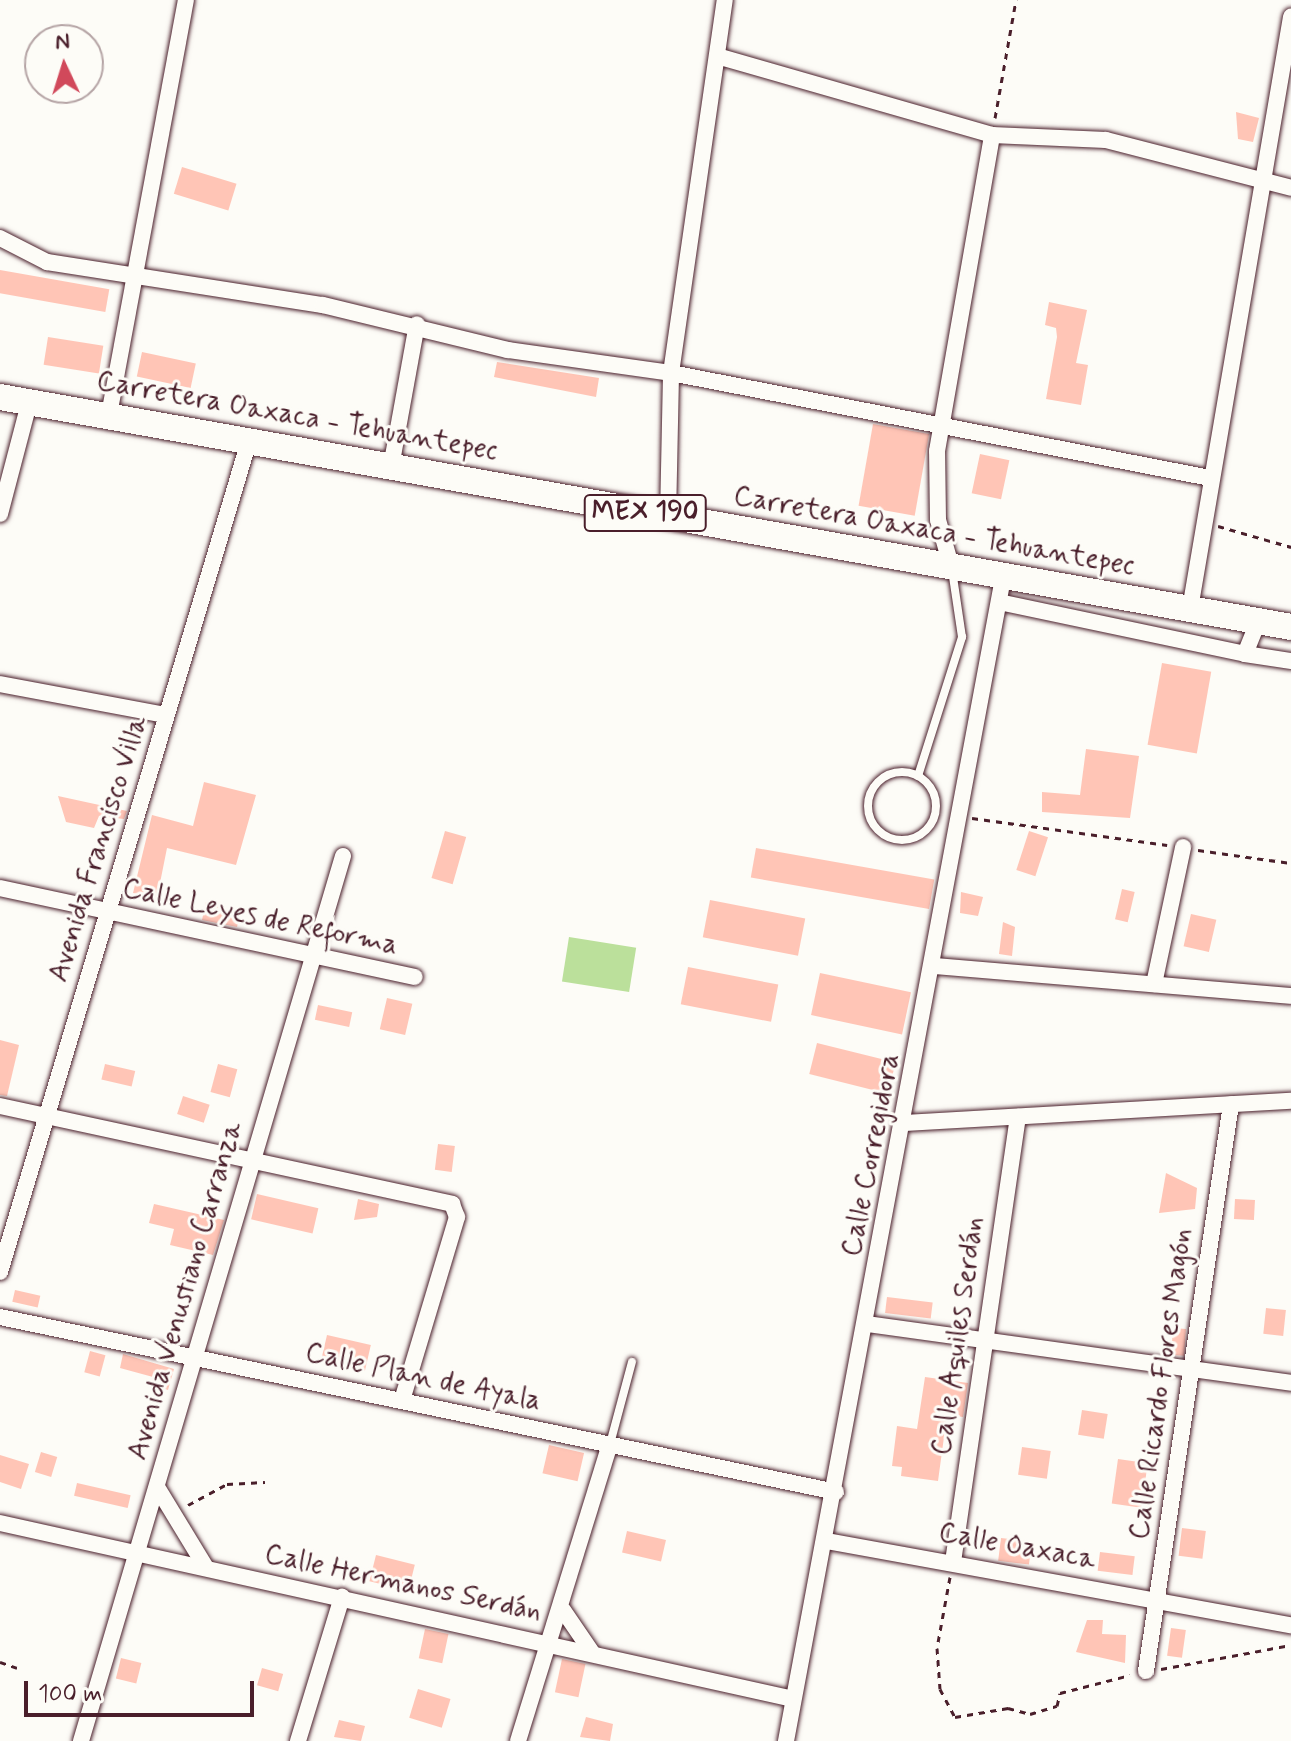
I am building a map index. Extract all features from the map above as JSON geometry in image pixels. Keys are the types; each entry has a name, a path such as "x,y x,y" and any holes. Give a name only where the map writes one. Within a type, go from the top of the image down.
{"main road":[{"name":"Carretera Oaxaca - Tehuantepec","path":"1,397 952,569 1001,590 1190,609 1291,627"}],"street":[{"path":"109,415 133,272 186,0"},
{"path":"668,518 671,373 725,0"},
{"path":"1190,609 1258,185 1291,17"},
{"path":"717,56 992,135 1106,140 1258,185 1291,188"},
{"path":"952,569 938,520 942,424 992,135"},
{"path":"0,238 47,262 133,272 417,324 508,350 671,373 1210,478"},
{"path":"391,467 417,324"},
{"path":"0,514 30,400"},
{"name":"Avenida Francisco Villa","path":"0,1272 249,441"},
{"path":"1001,590 1245,654 1291,661"},
{"name":"Calle Corregidora","path":"786,1741 827,1541 1001,590"},
{"path":"1245,654 1258,621"},
{"path":"0,684 166,715"},
{"path":"1154,984 1183,847"},
{"name":"Avenida Venustiano Carranza","path":"81,1741 133,1550 157,1487 197,1356 248,1162 343,856"},
{"name":"Calle Leyes de Reforma","path":"0,888 415,977"},
{"path":"934,966 1291,996"},
{"path":"904,1123 1291,1101"},
{"name":"Calle Ricardo Flores Magón","path":"1146,1671 1189,1366 1231,1104"},
{"path":"0,1106 452,1204 457,1217 402,1400"},
{"name":"Calle Aquiles Serdán","path":"953,1562 1018,1117"},
{"name":"Calle Plan de Ayala","path":"0,1317 836,1492"},
{"path":"867,1324 1189,1366 1291,1383"},
{"path":"518,1741 547,1642 563,1610 610,1444"},
{"path":"157,1487 205,1566"},
{"name":"Calle Hermanos Serdán","path":"0,1523 133,1550 793,1699"},
{"name":"Calle Oaxaca","path":"827,1541 1291,1625"},
{"path":"298,1741 342,1597"},
{"path":"563,1610 593,1654"}],"lane":[{"path":"918,776 962,637 952,569"},
{"path":"895,773 918,776 936,802 932,822 917,837 886,836 871,819 875,786 895,773"},
{"path":"610,1444 632,1362"}],"path":[{"path":"992,135 1016,0"},
{"path":"1203,522 1291,547"},
{"path":"961,817 1291,863"},
{"path":"173,1512 227,1484 265,1482"},
{"path":"953,1562 937,1648 940,1689 955,1717 1008,1708 1030,1714 1057,1706 1060,1693 1146,1671 1291,1645"},
{"path":"0,1662 17,1668"}],"green space":[{"path":"569,937 636,948 629,992 562,981"}],"building":[{"path":"1236,112 1259,118 1253,142 1238,139"},
{"path":"182,167 237,184 228,210 174,194"},
{"path":"0,270 109,289 105,312 0,293"},
{"path":"1049,302 1087,310 1076,363 1088,365 1081,405 1046,399 1057,337 1056,328 1045,325"},
{"path":"48,337 103,346 99,373 44,365"},
{"path":"142,352 196,363 191,388 137,376"},
{"path":"497,362 599,378 596,397 494,377"},
{"path":"873,424 929,434 915,516 859,506"},
{"path":"980,454 1009,460 1001,499 972,493"},
{"path":"1162,663 1211,672 1197,753 1148,745"},
{"path":"1086,749 1139,756 1130,818 1042,812 1042,792 1080,795"},
{"path":"204,782 256,795 236,865 167,848 157,898 133,893 152,815 193,826"},
{"path":"58,796 127,811 124,819 99,816 94,828 66,822"},
{"path":"445,831 466,837 453,884 431,878"},
{"path":"1029,831 1048,837 1035,876 1016,870"},
{"path":"756,848 934,879 929,909 751,878"},
{"path":"1122,889 1135,892 1128,922 1115,919"},
{"path":"961,892 983,897 978,916 960,913"},
{"path":"710,900 805,919 798,956 703,937"},
{"path":"206,902 240,914 237,927 202,920"},
{"path":"1191,914 1216,920 1209,952 1184,946"},
{"path":"1003,922 1015,927 1012,956 999,954"},
{"path":"688,967 778,985 771,1022 681,1004"},
{"path":"820,973 911,992 902,1034 811,1015"},
{"path":"387,998 412,1004 405,1035 380,1029"},
{"path":"318,1005 352,1012 349,1027 315,1020"},
{"path":"0,1040 19,1045 7,1096 0,1095"},
{"path":"817,1043 896,1063 888,1094 809,1074"},
{"path":"105,1064 135,1071 132,1087 101,1080"},
{"path":"218,1064 237,1069 230,1097 210,1092"},
{"path":"183,1096 210,1105 204,1123 177,1114"},
{"path":"438,1144 455,1146 452,1172 435,1170"},
{"path":"1166,1173 1197,1188 1195,1209 1159,1213"},
{"path":"257,1194 318,1208 313,1234 251,1219"},
{"path":"358,1199 379,1204 377,1217 354,1220"},
{"path":"1235,1199 1255,1200 1254,1220 1234,1219"},
{"path":"154,1204 224,1220 213,1255 170,1245 174,1229 149,1223"},
{"path":"15,1290 40,1296 38,1308 12,1302"},
{"path":"887,1297 933,1303 931,1318 885,1313"},
{"path":"1266,1308 1286,1310 1283,1336 1263,1334"},
{"path":"1173,1328 1186,1329 1184,1356 1171,1355"},
{"path":"327,1335 371,1345 365,1370 321,1360"},
{"path":"90,1351 105,1355 100,1376 84,1372"},
{"path":"123,1354 174,1369 168,1390 151,1384 153,1377 120,1368"},
{"path":"925,1377 968,1383 963,1417 947,1415 938,1481 901,1476 902,1467 892,1466 897,1426 917,1429"},
{"path":"1082,1410 1108,1414 1104,1439 1078,1435"},
{"path":"549,1445 584,1453 578,1481 542,1473"},
{"path":"1022,1447 1051,1451 1047,1479 1018,1475"},
{"path":"41,1452 57,1457 51,1477 35,1472"},
{"path":"0,1455 29,1464 21,1489 0,1482"},
{"path":"1118,1459 1148,1463 1141,1508 1112,1504"},
{"path":"77,1483 131,1495 128,1508 74,1496"},
{"path":"1182,1528 1206,1531 1202,1559 1179,1556"},
{"path":"627,1531 666,1540 661,1561 622,1552"},
{"path":"1001,1538 1032,1542 1029,1565 998,1561"},
{"path":"1100,1552 1135,1556 1132,1575 1098,1571"},
{"path":"376,1555 415,1565 408,1591 369,1581"},
{"path":"1087,1620 1103,1620 1102,1634 1126,1635 1125,1663 1076,1652"},
{"path":"1171,1628 1186,1630 1182,1658 1167,1656"},
{"path":"425,1629 448,1634 442,1663 419,1658"},
{"path":"121,1658 141,1663 136,1683 116,1678"},
{"path":"562,1659 585,1664 578,1697 555,1692"},
{"path":"262,1668 283,1674 278,1691 257,1685"},
{"path":"418,1689 451,1699 442,1728 409,1718"},
{"path":"586,1717 613,1724 610,1741 580,1737"},
{"path":"339,1720 365,1726 361,1741 334,1737"}]}
